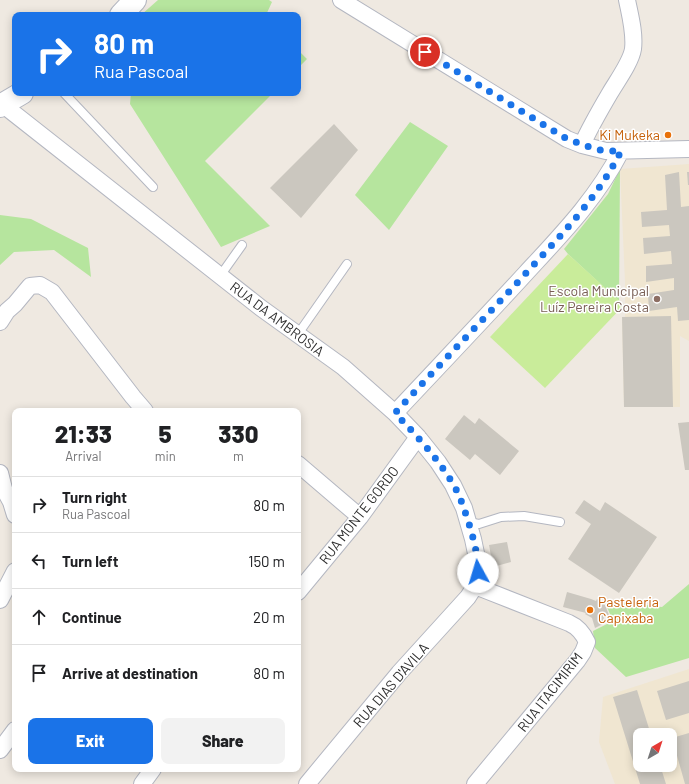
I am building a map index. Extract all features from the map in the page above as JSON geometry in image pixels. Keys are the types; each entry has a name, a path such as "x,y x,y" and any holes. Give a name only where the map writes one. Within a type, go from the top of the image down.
{"street":[{"path":"124,12 135,0"},
{"path":"341,0 567,139 582,145 606,151 689,149"},
{"path":"582,145 601,108 631,56 633,36 627,0"},
{"path":"1,105 17,96"},
{"name":"RUA DA AMBROSIA","path":"1,105 260,308 343,367 395,413 418,437 438,462 453,485 464,508 478,563 475,586"},
{"path":"395,413 574,220 599,188 621,151"},
{"path":"0,322 30,286 40,285 52,292 142,408"},
{"name":"RUA MONTE GORDO","path":"301,588 360,517 418,437"},
{"path":"301,467 360,517"},
{"path":"0,473 4,489 12,505"},
{"path":"0,600 12,577"},
{"name":"RUA DIAS D'AVILA","path":"307,784 399,673 468,597 475,586"},
{"name":"RUA ITACIMIRIM","path":"475,586 575,626 580,630 587,642 577,661 475,784"},
{"path":"142,784 151,772"}],"lane":[{"path":"67,96 153,187"},
{"path":"220,276 242,246"},
{"path":"298,334 347,264"},
{"path":"468,522 479,524 501,517 524,516 560,522"}],"shaded area":[{"name":"Escola Municipal Luíz Pereira Costa","path":"689,164 689,341 680,336 680,407 624,407 622,317 625,317 625,282 620,169"},
{"path":"689,669 689,784 615,784 599,742 603,697"}],"green space":[{"path":"158,0 269,0 272,2 267,12 144,12"},
{"path":"301,53 307,59 301,65"},
{"path":"131,96 270,96 205,161 270,226 221,247 130,104"},
{"path":"410,122 448,146 389,230 355,195"},
{"path":"620,169 619,301 564,249 608,194"},
{"path":"0,215 31,219 88,248 91,277 54,250 14,252 0,265"},
{"path":"568,254 624,305 545,388 490,337"},
{"path":"689,584 689,658 626,677 595,648 593,631 613,621 604,600 662,607"}],"building":[{"path":"334,124 358,150 301,218 270,188"},
{"path":"679,172 681,207 689,206 689,320 678,321 677,307 649,311 648,294 674,290 674,278 646,282 646,266 672,264 671,251 644,254 643,238 670,236 669,225 642,227 641,212 667,210 665,175"},
{"path":"687,172 689,172 689,185 688,185"},
{"path":"671,316 673,407 624,407 622,317"},
{"path":"464,415 475,424 479,418 519,451 500,475 475,454 470,460 445,439"},
{"path":"689,422 689,470 685,470 678,423"},
{"path":"584,500 600,511 605,502 657,537 619,593 568,559 591,524 575,513"},
{"path":"507,542 511,562 493,567 489,545"},
{"name":"Pasteleria Capixaba","path":"567,592 596,601 597,599 605,605 611,620 595,628 592,618 585,614 586,613 563,607"},
{"path":"689,681 689,713 666,720 657,691"},
{"path":"637,690 649,728 633,728 633,761 613,697"},
{"path":"689,733 689,784 685,784 677,756 677,737"},
{"path":"636,772 662,772 666,784 640,784"}],"place":[{"name":"Ki Mukeka","path":"668,135"},
{"name":"Escola Municipal Luíz Pereira Costa","path":"657,299"},
{"name":"Pasteleria Capixaba","path":"590,610"}],"route":[{"path":"425,52 567,139 595,149 621,151 590,202 507,294 395,413 432,454 453,485 464,508 473,539 478,563 478,572"}]}
